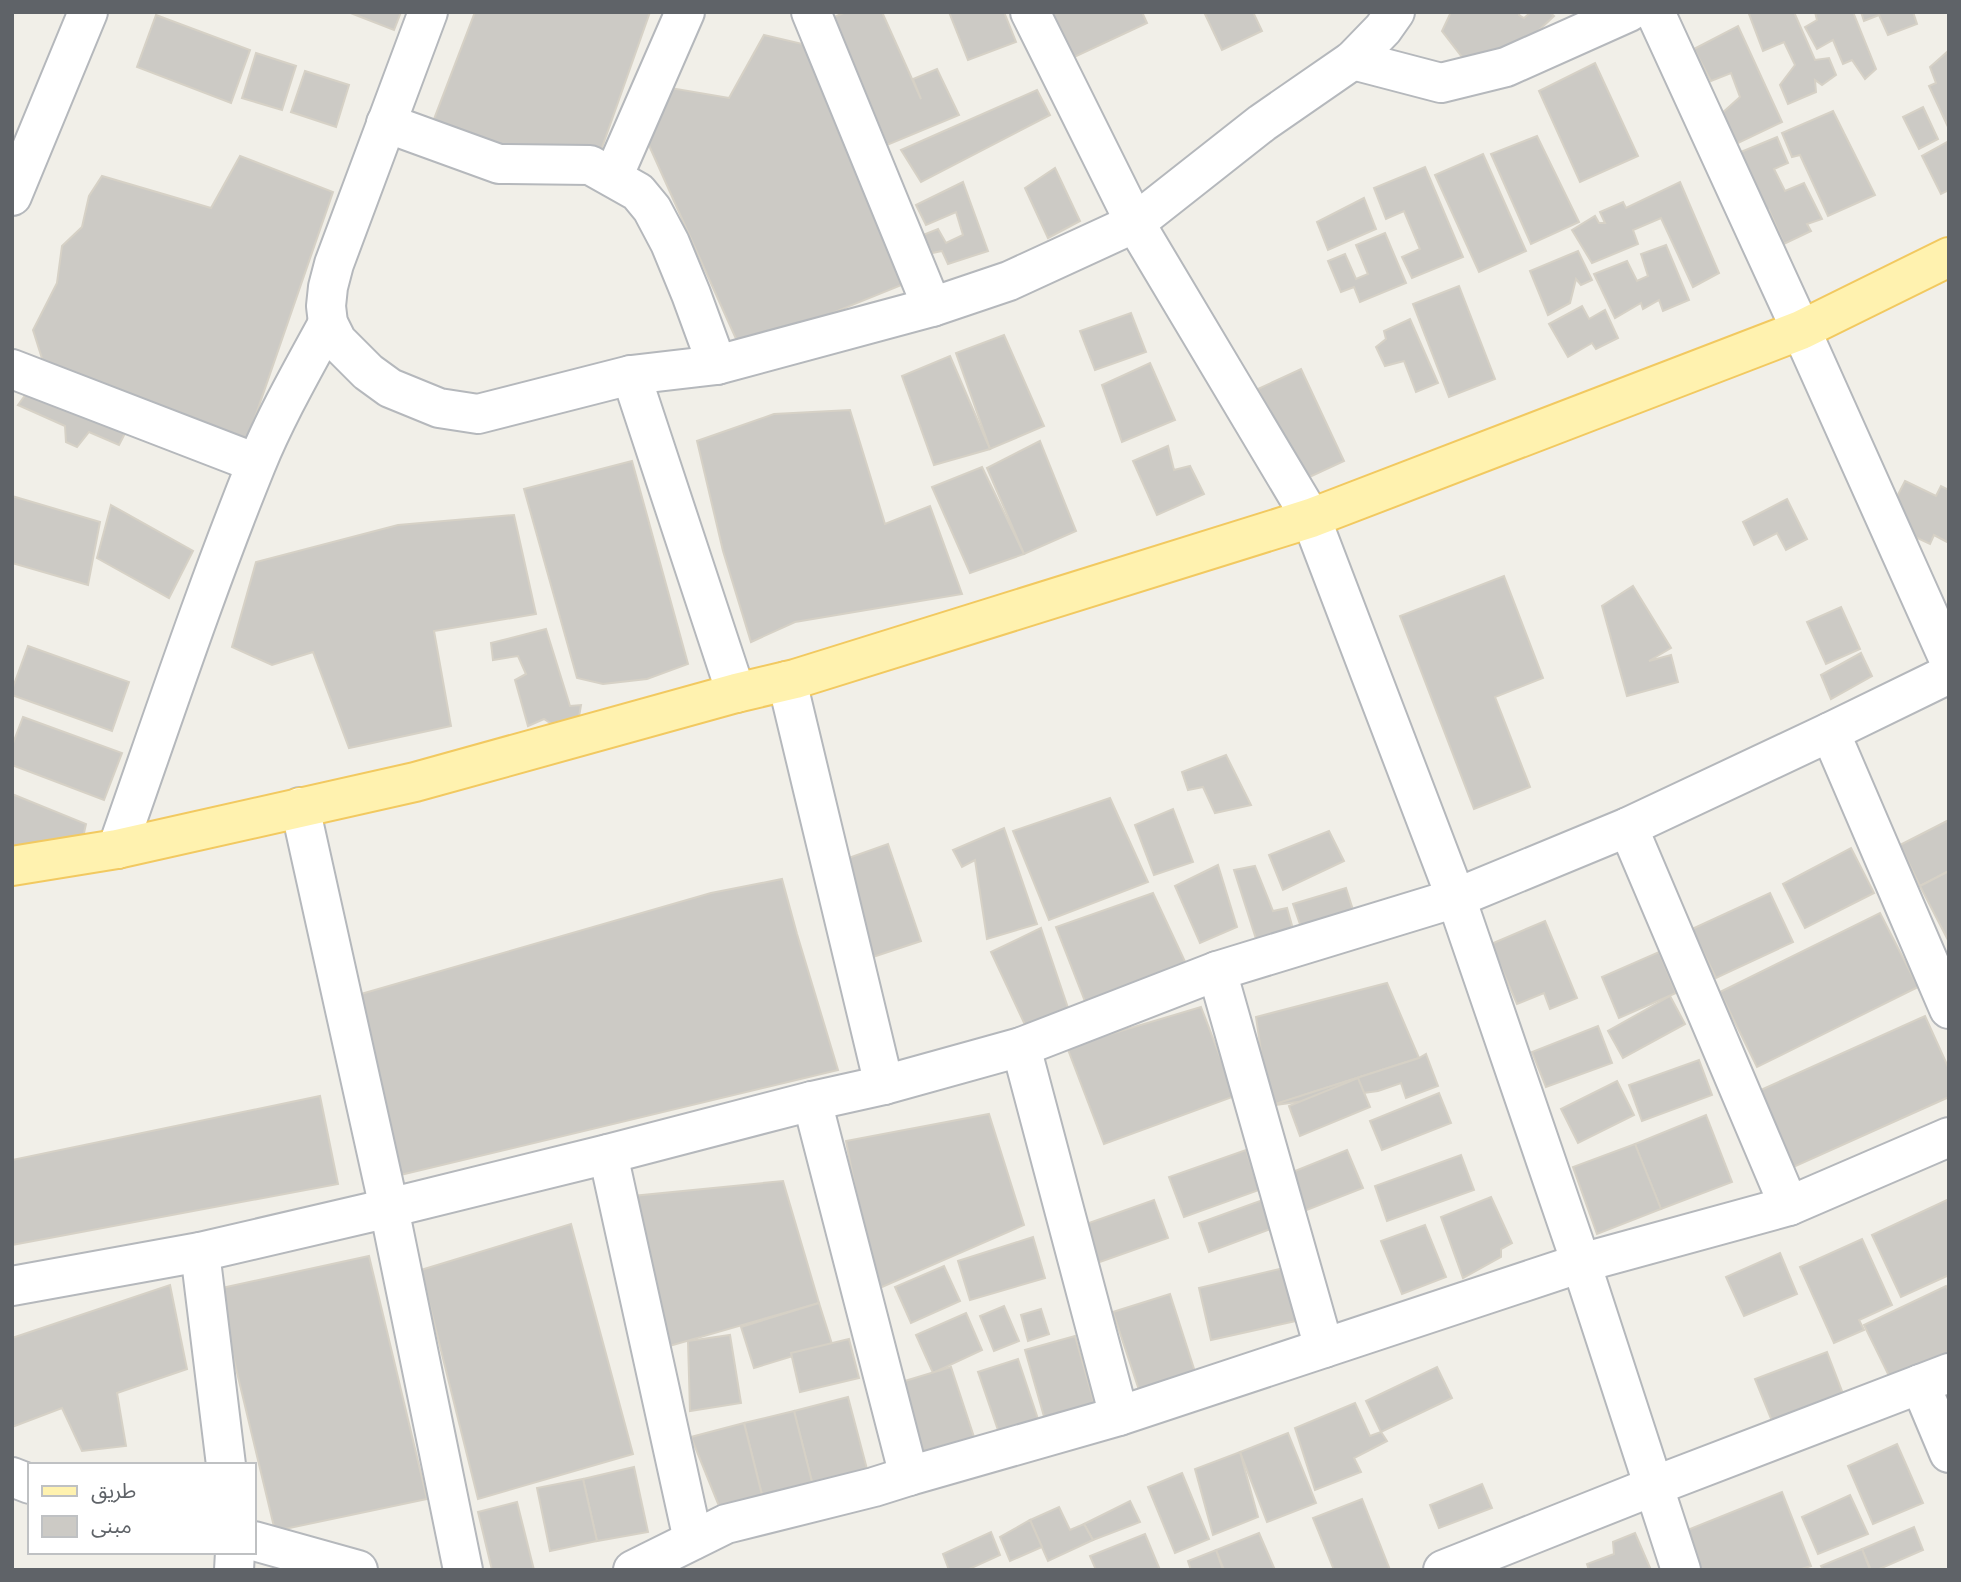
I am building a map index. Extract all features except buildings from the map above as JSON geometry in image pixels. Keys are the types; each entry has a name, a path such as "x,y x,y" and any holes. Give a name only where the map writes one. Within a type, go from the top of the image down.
{"main road":[{"path":"12,866 117,849 415,782 788,681 1311,518 1801,331 1949,257"}],"street":[{"path":"12,196 88,12"},
{"path":"428,12 334,264 326,306 328,323 337,341 368,372 390,388 439,408 478,414 631,375 717,365 932,307 1009,281 1135,223 1262,123 1353,60 1383,29 1395,12"},
{"path":"613,177 684,12"},
{"path":"811,12 932,307"},
{"path":"1030,12 1135,223 1311,518 1456,898 1581,1263 1681,1570"},
{"path":"1353,60 1441,83 1506,67 1629,12"},
{"path":"1654,12 1949,660"},
{"path":"386,123 499,164 590,165 638,192 652,209 670,243 717,365"},
{"path":"117,849 197,620 257,463 328,323"},
{"path":"12,369 257,463"},
{"path":"631,375 736,693"},
{"path":"12,1286 200,1252 389,1208 884,1085 1021,1047 1217,971 1456,898 1628,827 1949,674"},
{"path":"788,681 884,1085"},
{"path":"1830,732 1949,1009"},
{"path":"300,807 389,1208 463,1570"},
{"path":"1628,827 1789,1206"},
{"path":"1217,971 1324,1348"},
{"path":"1021,1047 1119,1416"},
{"path":"812,1101 909,1476"},
{"path":"632,1570 726,1524 874,1488 1119,1416 1581,1263 1789,1206 1949,1137"},
{"path":"608,1154 692,1541"},
{"path":"200,1252 226,1463"},
{"path":"1443,1570 1934,1379 1949,1453"},
{"path":"256,1542 358,1570"}]}
